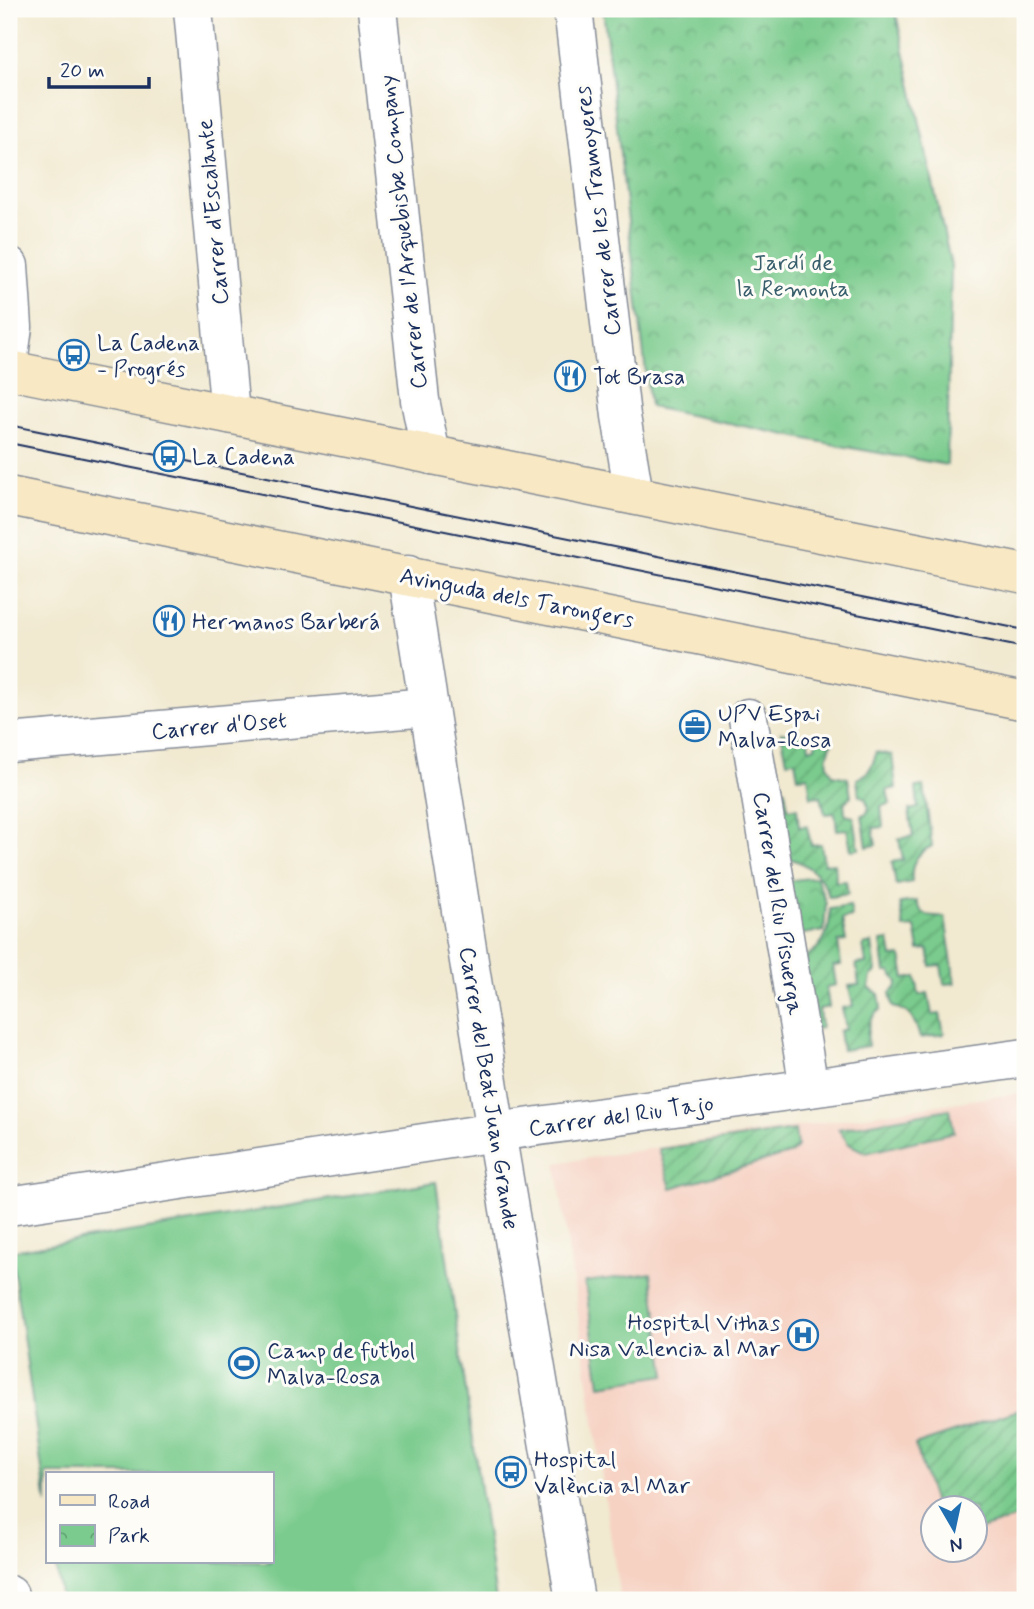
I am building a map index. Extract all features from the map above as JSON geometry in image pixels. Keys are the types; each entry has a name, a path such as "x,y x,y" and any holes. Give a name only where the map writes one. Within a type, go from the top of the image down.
{"main road":[{"path":"9,370 1025,573"},
{"name":"Avinguda dels Tarongers","path":"9,496 1025,701"}],"street":[{"name":"Carrer d'Escalante","path":"193,9 230,414"},
{"name":"Carrer de l'Arquebisbe Company","path":"377,9 420,400 431,455"},
{"name":"Carrer de les Tramoyeres","path":"573,9 621,416 634,495"},
{"path":"9,266 13,327 9,355"},
{"name":"Carrer del Beat Juan Grande","path":"408,575 496,1132 575,1600"},
{"name":"Carrer d'Oset","path":"9,743 428,707"},
{"name":"Carrer del Riu Pisuerga","path":"748,718 809,1088"},
{"name":"Carrer del Riu Tajo","path":"9,1206 496,1132 1025,1058"},
{"path":"9,1595 9,1600"}],"shaded area":[{"name":"Hospital Vithas Nisa Valencia al Mar","path":"1025,1092 1025,1600 620,1600 556,1163"}],"green space":[{"name":"Jardí de la Remonta","path":"603,9 895,9 951,266 947,465 650,407"},
{"path":"781,732 808,738 809,749 815,747 816,740 832,743 828,756 829,767 833,775 848,778 851,796 844,803 845,813 854,817 859,849 851,850 847,829 837,830 835,813 825,814 821,796 811,797 808,776 798,777 795,760 787,761"},
{"path":"876,752 892,755 896,788 887,790 890,804 881,806 883,827 873,828 876,845 867,847 862,815 867,813 869,807 865,798 859,795 857,779 865,775 870,768"},
{"path":"924,786 932,846 922,852 915,861 912,882 896,885 892,862 903,860 899,839 913,836 909,810 918,808 916,787"},
{"path":"785,790 788,809 797,808 799,827 807,826 811,845 821,844 824,864 834,863 836,882 846,881 848,894 829,897 812,870 783,857 772,792"},
{"path":"816,877 826,903 824,931 795,935 786,881"},
{"path":"917,901 927,915 945,917 955,983 944,984 941,965 931,966 928,949 919,950 915,927 904,928 900,903"},
{"path":"850,906 852,917 842,919 846,941 838,942 841,965 833,966 836,985 826,987 829,1007 819,1009 821,1028 810,1030 799,959 807,956 823,940 829,926 830,909"},
{"path":"889,940 892,957 901,956 905,979 916,977 919,995 928,993 932,1015 940,1014 944,1034 920,1038 912,1018 893,1007 890,993 898,982 890,972 885,972 881,941"},
{"path":"872,943 876,972 871,976 869,988 879,994 881,1009 873,1016 869,1025 868,1046 842,1050 839,1031 846,1029 842,1008 853,1006 849,986 859,985 856,964 866,963 863,945"},
{"path":"950,1109 954,1132 866,1153 849,1144 838,1129"},
{"path":"795,1130 797,1147 792,1153 671,1188 659,1149"},
{"name":"Camp de futbol Malva-Rosa","path":"436,1182 496,1600 61,1600 55,1564 273,1564 273,1472 46,1472 46,1498 11,1251"},
{"path":"651,1273 666,1375 600,1385 585,1282"},
{"path":"1025,1408 1025,1515 988,1527 988,1494 931,1494 915,1445"}],"tram line":[{"path":"9,425 1025,630"},
{"path":"9,443 1025,648"}],"place":[{"name":"La Cadena - Progrés","path":"74,355"},
{"name":"Tot Brasa","path":"570,376"},
{"name":"La Cadena","path":"169,456"},
{"name":"Hermanos Barberá","path":"169,621"},
{"name":"UPV Espai Malva-Rosa","path":"695,726"},
{"name":"Hospital Vithas Nisa Valencia al Mar","path":"803,1335"},
{"name":"Camp de futbol Malva-Rosa","path":"244,1363"},
{"name":"Hospital València al Mar","path":"511,1472"}]}
